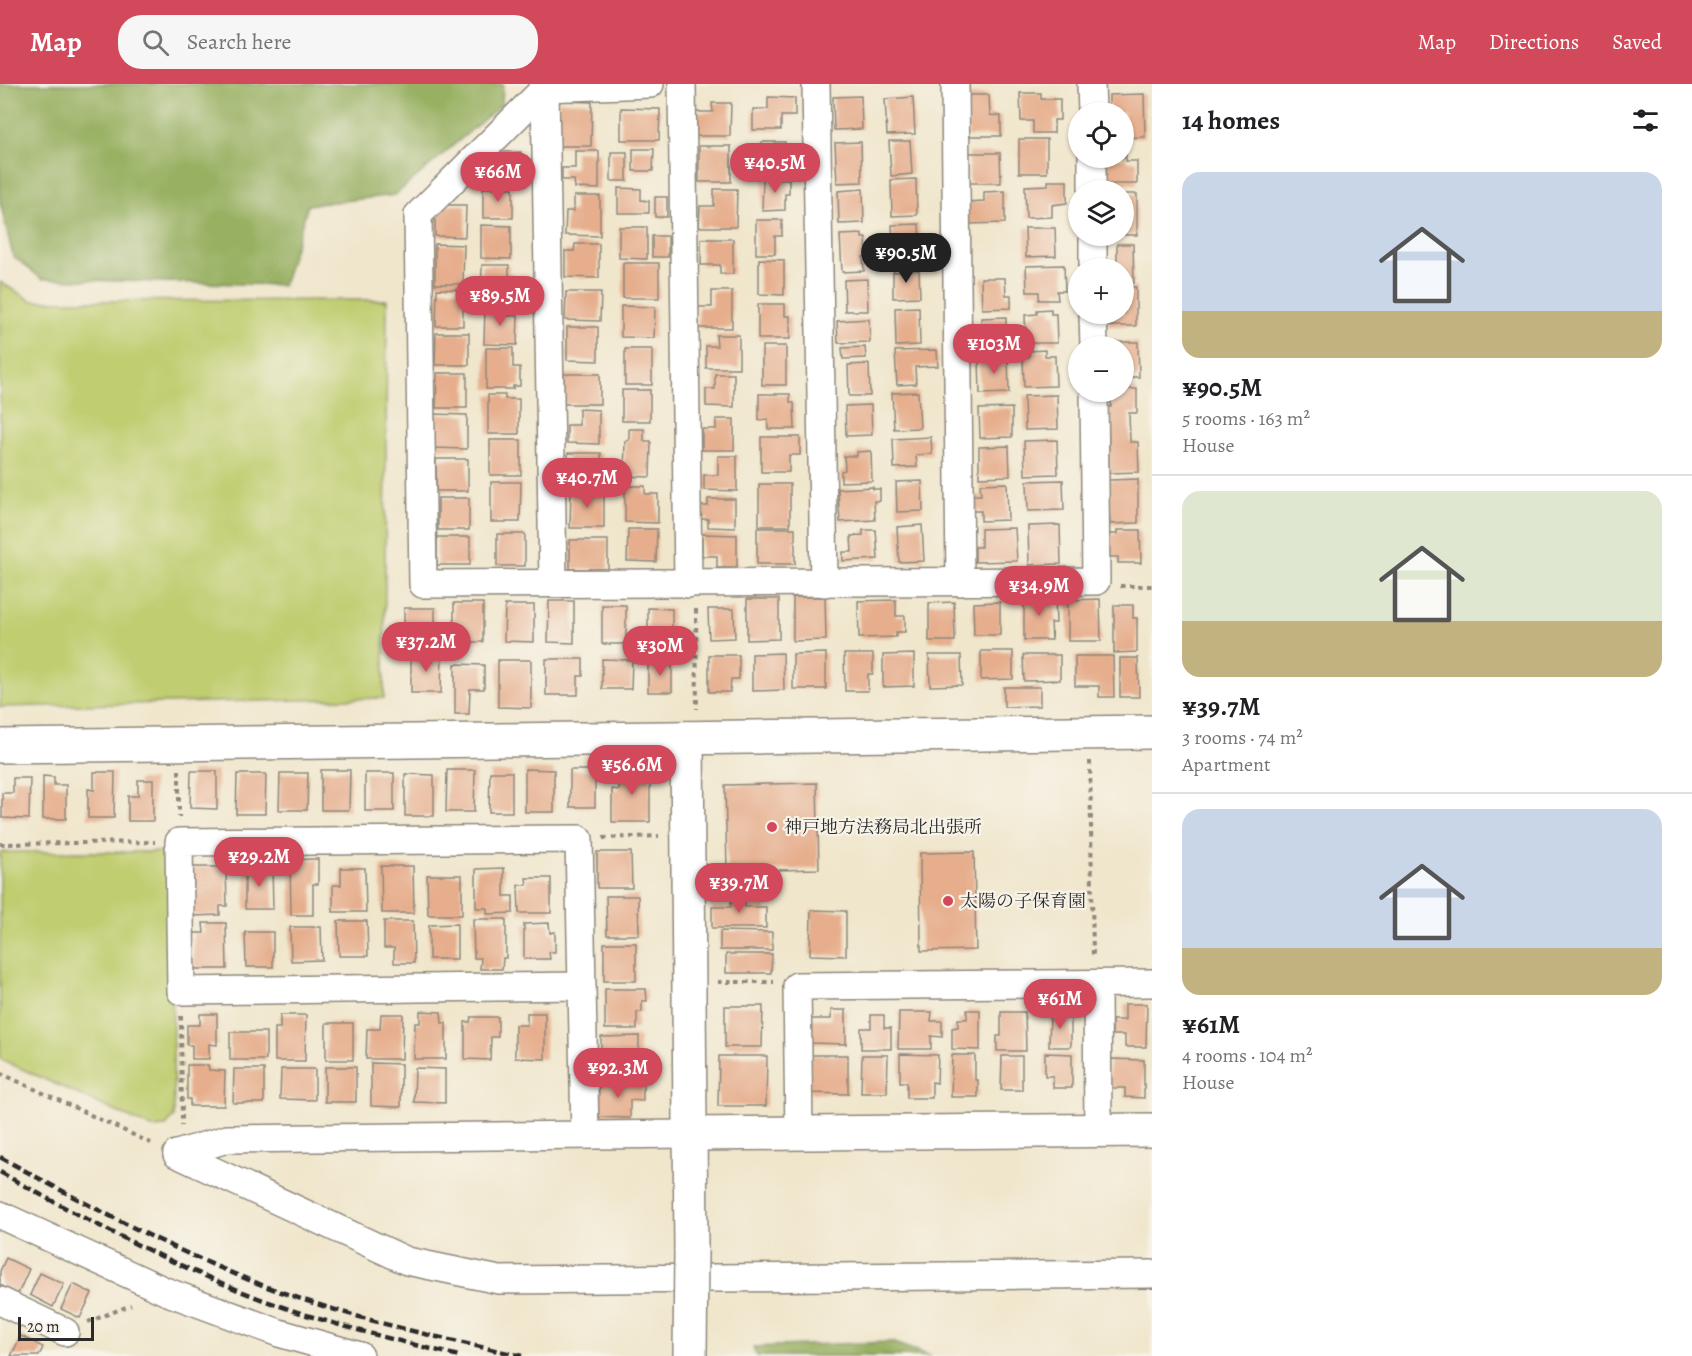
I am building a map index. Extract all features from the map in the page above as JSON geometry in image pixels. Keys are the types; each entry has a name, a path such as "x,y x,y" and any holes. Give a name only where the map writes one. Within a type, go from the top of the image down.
{"street":[{"path":"650,84 545,88 418,215 423,584 1096,581 1094,402"},
{"path":"682,84 688,584"},
{"path":"816,84 824,583"},
{"path":"955,84 960,582"},
{"path":"1091,84 1092,102"},
{"path":"545,88 553,584"},
{"path":"0,746 1152,732"},
{"path":"687,738 690,1356"},
{"path":"582,986 181,991 179,842 579,839 582,986 585,1135"},
{"path":"799,1134 797,986 1152,983"},
{"path":"1097,985 1098,1131"},
{"path":"177,1154 227,1139 1152,1130"},
{"path":"177,1154 407,1261 499,1280 1152,1274"},
{"path":"0,1215 165,1291 279,1333 360,1356"},
{"path":"0,1301 65,1332"}],"path":[{"path":"687,738 697,712 696,605 688,584"},
{"path":"1090,758 1093,970 1097,985"},
{"path":"0,844 179,842 178,765"},
{"path":"579,839 669,835"},
{"path":"712,982 786,982 797,986"},
{"path":"0,1073 177,1154 182,1123 181,991"},
{"path":"65,1332 165,1291"}],"green space":[{"path":"0,84 503,84 502,104 395,195 308,205 283,285 42,279 13,256 0,202"},
{"path":"0,282 32,301 387,300 384,698 0,707"},
{"path":"0,852 170,852 174,1117 165,1127 152,1128 0,1059"},
{"path":"891,1342 930,1356 757,1356 753,1347"}],"building":[{"path":"1020,93 1041,93 1041,99 1060,99 1060,120 1054,120 1054,133 1033,133 1033,121 1021,121"},
{"path":"1144,94 1145,137 1134,138 1134,102 1109,102 1109,95"},
{"path":"967,95 989,95 990,115 1001,116 1001,136 968,136"},
{"path":"861,96 862,129 834,130 833,97"},
{"path":"768,97 795,98 795,116 781,116 781,130 753,130 753,109 768,109"},
{"path":"913,97 915,134 887,135 885,99"},
{"path":"559,101 592,102 591,146 558,146"},
{"path":"712,103 731,103 730,136 695,136 695,112 713,112"},
{"path":"621,108 660,109 659,140 621,140"},
{"path":"1019,139 1047,139 1047,173 1019,173"},
{"path":"889,141 910,141 912,174 891,176"},
{"path":"762,142 785,142 785,172 762,172"},
{"path":"861,142 862,182 837,183 835,143"},
{"path":"699,146 731,146 731,182 699,182"},
{"path":"633,149 654,149 653,171 633,171"},
{"path":"575,151 599,151 599,189 575,188 574,180 562,180 562,168 575,168"},
{"path":"497,152 521,152 520,178 490,178 490,157 497,157"},
{"path":"611,152 627,152 627,181 611,181"},
{"path":"969,153 1000,153 1001,183 969,183"},
{"path":"1134,161 1137,161 1137,184 1134,184 1134,180 1100,180 1102,168 1134,168"},
{"path":"763,178 789,179 789,194 785,194 785,210 762,211"},
{"path":"916,179 917,215 892,216 891,180"},
{"path":"1048,181 1067,181 1067,203 1052,205 1052,217 1026,218 1025,186 1048,185"},
{"path":"483,188 513,188 513,218 483,218"},
{"path":"618,188 641,189 641,200 649,201 649,213 618,213"},
{"path":"714,189 737,189 736,227 699,227 700,206 714,206"},
{"path":"863,189 864,223 839,224 838,191"},
{"path":"1005,191 1005,223 966,224 966,202 984,201 984,192"},
{"path":"1134,194 1137,194 1137,235 1134,235"},
{"path":"574,196 600,196 600,236 565,235 566,211 574,211"},
{"path":"655,197 667,197 667,217 655,217"},
{"path":"435,205 466,205 465,237 435,236"},
{"path":"756,220 782,220 782,236 775,236 775,254 756,254"},
{"path":"919,224 921,258 894,259 892,225"},
{"path":"481,225 511,226 511,259 481,258"},
{"path":"619,227 647,227 647,259 619,258"},
{"path":"1025,228 1055,228 1056,256 1026,257"},
{"path":"862,234 862,238 866,238 867,256 863,257 864,271 842,272 840,235"},
{"path":"652,236 668,236 668,257 652,257"},
{"path":"701,239 733,239 733,274 720,274 720,265 701,265"},
{"path":"435,244 464,245 463,284 435,284"},
{"path":"575,244 599,244 599,278 565,277 565,251 574,251"},
{"path":"1117,246 1133,246 1133,258 1117,258"},
{"path":"759,259 784,260 784,295 759,294"},
{"path":"623,263 659,263 659,298 623,298"},
{"path":"482,265 509,265 509,276 516,276 516,298 481,298"},
{"path":"1064,265 1065,291 1057,291 1058,300 1039,300 1039,292 1027,292 1026,266"},
{"path":"919,270 920,297 893,298 893,272"},
{"path":"981,278 1005,278 1006,295 1011,295 1011,308 982,309"},
{"path":"867,279 868,311 845,311 844,280"},
{"path":"1134,287 1136,287 1136,326 1109,326 1109,324 1134,324"},
{"path":"437,289 463,290 463,326 436,326"},
{"path":"712,291 732,291 732,328 698,328 698,307 712,307"},
{"path":"566,292 601,292 600,321 565,320"},
{"path":"758,304 785,304 785,316 790,316 790,339 758,339"},
{"path":"485,306 502,306 503,316 518,316 517,345 484,344"},
{"path":"621,306 655,307 654,338 621,337"},
{"path":"919,307 920,345 896,346 895,308"},
{"path":"1051,309 1051,314 1056,314 1057,343 1026,343 1025,315 1037,314 1037,310"},
{"path":"1006,317 1006,348 982,348 981,318"},
{"path":"869,319 870,342 838,343 837,321"},
{"path":"567,327 598,327 598,361 567,360"},
{"path":"436,333 469,333 469,365 435,365"},
{"path":"716,335 739,335 739,368 706,368 706,346 717,346"},
{"path":"1134,342 1138,342 1139,377 1134,377"},
{"path":"762,346 786,346 786,385 762,385"},
{"path":"865,347 866,358 843,359 842,348"},
{"path":"486,348 513,348 513,367 520,367 520,386 513,386 513,389 486,389"},
{"path":"625,349 652,349 652,385 625,385"},
{"path":"937,350 938,366 915,367 916,384 897,385 895,351"},
{"path":"1045,350 1045,356 1055,356 1056,386 1024,387 1023,357 1029,357 1029,351"},
{"path":"1008,357 1009,393 980,394 979,358"},
{"path":"869,364 870,396 849,396 848,365"},
{"path":"437,373 467,373 467,408 436,408"},
{"path":"564,374 600,374 600,404 563,404"},
{"path":"715,374 734,374 734,407 706,406 706,389 715,389"},
{"path":"1134,389 1137,389 1137,413 1129,413 1130,442 1138,442 1139,472 1109,473 1108,407 1111,407 1111,402 1134,402"},
{"path":"622,390 650,390 650,421 622,421"},
{"path":"918,392 920,428 894,429 892,393"},
{"path":"759,394 790,394 790,402 794,403 795,429 768,429 768,419 759,420"},
{"path":"488,395 505,395 505,399 519,399 519,434 488,434"},
{"path":"1057,395 1058,429 1025,430 1024,396"},
{"path":"871,405 872,435 846,436 845,406"},
{"path":"1012,408 1012,437 980,438 979,409"},
{"path":"579,409 599,410 599,444 567,443 567,425 579,425"},
{"path":"432,414 467,415 467,449 432,448"},
{"path":"716,419 734,419 734,450 702,450 702,429 716,429"},
{"path":"629,429 644,429 644,441 651,441 650,477 624,476 625,441 629,440"},
{"path":"761,437 800,437 800,455 789,455 789,472 761,472"},
{"path":"931,437 932,454 916,455 917,467 894,468 893,439"},
{"path":"490,440 521,440 521,475 490,475"},
{"path":"1057,440 1058,474 1025,475 1024,441"},
{"path":"1009,446 1010,476 979,477 979,447"},
{"path":"871,451 872,481 841,482 841,471 845,470 844,456 857,456 857,452"},
{"path":"568,453 601,453 601,482 567,482"},
{"path":"718,456 737,456 737,491 704,490 704,475 718,475"},
{"path":"436,459 468,459 468,491 436,491"},
{"path":"1138,479 1138,523 1110,524 1109,508 1104,508 1104,496 1109,496 1109,480"},
{"path":"1063,480 1064,510 1028,511 1027,481"},
{"path":"922,481 923,511 897,512 896,482"},
{"path":"491,482 521,482 520,522 491,522"},
{"path":"1007,483 1008,520 981,521 981,511 972,511 971,495 981,495 980,484"},
{"path":"759,484 790,484 790,526 759,526"},
{"path":"625,486 645,486 645,494 658,494 658,523 625,522"},
{"path":"873,487 873,489 880,489 880,501 874,501 875,520 840,522 838,489"},
{"path":"571,489 604,489 604,528 570,528"},
{"path":"438,498 469,498 469,530 438,530"},
{"path":"708,499 735,499 735,528 708,527 708,519 700,519 700,506 708,506"},
{"path":"922,525 924,561 899,562 897,527"},
{"path":"1060,525 1061,564 1029,565 1028,526"},
{"path":"757,528 795,528 795,564 757,564"},
{"path":"1015,528 1017,561 975,562 975,547 981,547 981,529"},
{"path":"628,529 657,529 656,562 627,561"},
{"path":"863,530 876,530 878,559 843,561 843,552 852,552 851,536 863,535"},
{"path":"1117,530 1140,530 1141,563 1118,563 1118,557 1107,557 1107,534 1117,534"},
{"path":"497,534 525,534 525,566 497,566"},
{"path":"702,534 737,535 737,567 717,567 717,556 702,556"},
{"path":"437,537 470,537 470,565 437,565"},
{"path":"570,540 608,540 608,569 570,569"},
{"path":"1024,596 1055,596 1056,623 1051,623 1052,640 1024,640"},
{"path":"793,597 825,597 826,640 793,641"},
{"path":"747,599 779,599 779,639 747,640"},
{"path":"1100,599 1101,641 1068,641 1068,600"},
{"path":"896,600 896,616 905,616 905,632 896,632 896,637 859,638 858,601"},
{"path":"549,601 574,601 574,643 548,642"},
{"path":"954,602 955,641 929,641 929,603"},
{"path":"1000,602 1000,635 974,635 973,603"},
{"path":"454,603 483,603 483,642 454,642"},
{"path":"505,605 534,605 534,642 504,641"},
{"path":"602,605 626,605 626,644 602,644"},
{"path":"1114,605 1133,605 1133,618 1137,618 1137,652 1114,653"},
{"path":"404,608 435,608 435,643 404,642"},
{"path":"648,608 672,609 672,648 648,647"},
{"path":"708,609 734,609 735,638 709,639"},
{"path":"981,651 1013,651 1013,679 981,680"},
{"path":"783,653 784,690 752,691 752,654"},
{"path":"826,653 826,689 793,689 793,654"},
{"path":"411,654 442,654 441,693 411,693"},
{"path":"844,654 873,654 873,674 868,674 868,691 845,691"},
{"path":"914,654 914,686 883,687 883,655"},
{"path":"709,655 739,655 739,679 731,679 730,692 709,692"},
{"path":"929,655 961,655 962,685 930,686"},
{"path":"1023,655 1060,655 1060,680 1024,681"},
{"path":"1075,656 1113,656 1114,697 1099,697 1099,686 1075,686"},
{"path":"1120,658 1138,658 1139,697 1120,697"},
{"path":"546,659 583,659 583,676 578,676 578,695 546,695"},
{"path":"602,659 632,660 631,689 602,689"},
{"path":"498,660 531,660 531,708 498,707"},
{"path":"648,662 672,662 672,692 648,692"},
{"path":"455,664 484,665 484,689 470,689 469,714 455,714"},
{"path":"1004,687 1040,687 1040,706 1004,707"},
{"path":"619,767 650,768 650,822 612,822 612,789 619,790"},
{"path":"525,769 554,770 554,812 525,812"},
{"path":"321,770 350,770 349,810 321,810"},
{"path":"447,770 475,770 474,812 446,812"},
{"path":"570,770 595,770 595,807 570,807"},
{"path":"191,771 217,771 217,809 190,808"},
{"path":"94,772 115,772 114,818 88,818 88,789 94,790"},
{"path":"490,772 512,772 512,812 489,812"},
{"path":"280,773 308,773 307,810 279,810"},
{"path":"365,773 394,773 394,811 365,811"},
{"path":"237,774 266,774 265,814 236,814"},
{"path":"405,774 434,775 434,816 405,816"},
{"path":"43,776 54,777 54,785 66,785 66,819 43,819"},
{"path":"13,778 30,778 29,819 2,818 2,793 13,793"},
{"path":"138,780 153,780 153,821 128,821 128,796 138,796"},
{"name":"神戸地方法務局北出張所","path":"817,783 819,869 727,871 725,785"},
{"path":"597,852 631,852 632,888 597,888"},
{"name":"太陽の子保育園","path":"974,852 976,950 921,951 920,853"},
{"path":"318,859 318,884 313,884 313,915 291,915 290,860"},
{"path":"245,866 272,866 273,909 245,909"},
{"path":"381,866 413,866 414,913 382,913"},
{"path":"193,867 226,867 227,906 220,906 220,915 193,916"},
{"path":"341,868 365,868 366,912 333,912 333,885 341,885"},
{"path":"504,868 504,896 513,896 513,913 487,914 487,908 476,908 476,869"},
{"path":"427,875 462,875 462,915 428,915"},
{"path":"526,878 551,878 551,913 519,913 518,885 527,885"},
{"path":"731,891 745,891 745,907 766,907 766,928 712,928 712,907 731,907"},
{"path":"606,896 638,896 639,935 607,935"},
{"path":"811,910 846,911 846,956 810,955"},
{"path":"473,919 506,919 506,958 503,958 502,969 480,969 481,958 474,958"},
{"path":"338,921 367,921 368,956 339,956"},
{"path":"384,921 413,921 414,963 394,963 394,948 384,948"},
{"path":"203,923 226,923 227,969 194,969 193,933 204,933"},
{"path":"549,923 550,933 555,932 555,952 549,952 550,959 524,959 524,924"},
{"path":"457,924 457,959 429,959 429,925"},
{"path":"290,927 321,927 322,960 291,961"},
{"path":"720,931 772,932 772,950 720,950"},
{"path":"245,932 273,932 273,967 246,967"},
{"path":"604,943 636,943 636,981 604,981"},
{"path":"726,954 772,954 771,973 726,973"},
{"path":"605,989 646,989 647,1001 642,1001 642,1012 637,1012 637,1029 605,1029"},
{"path":"1125,1004 1147,1004 1146,1047 1125,1047 1125,1035 1112,1035 1112,1020 1125,1020"},
{"path":"725,1006 763,1006 762,1047 725,1047"},
{"path":"831,1010 846,1010 846,1044 810,1043 810,1019 831,1019"},
{"path":"967,1010 980,1010 980,1050 952,1049 952,1028 958,1027 958,1019 967,1019"},
{"path":"420,1011 441,1012 442,1023 446,1023 446,1059 414,1059 415,1023 420,1023"},
{"path":"899,1012 932,1012 931,1021 942,1021 942,1037 931,1036 931,1049 898,1049"},
{"path":"1001,1012 1025,1012 1026,1051 997,1051 997,1036 1001,1036"},
{"path":"527,1013 545,1013 545,1059 515,1058 515,1025 527,1025"},
{"path":"1050,1013 1071,1013 1071,1047 1049,1047"},
{"path":"200,1014 217,1014 217,1045 209,1044 209,1059 192,1059 192,1045 187,1045 187,1025 200,1025"},
{"path":"381,1014 403,1014 402,1059 366,1059 367,1029 380,1029"},
{"path":"280,1015 306,1015 305,1061 275,1061 275,1028 280,1028"},
{"path":"871,1015 884,1015 884,1028 891,1028 891,1049 861,1049 861,1028 871,1028"},
{"path":"471,1017 498,1017 498,1037 491,1037 490,1060 465,1059 465,1022 470,1022"},
{"path":"326,1023 353,1023 353,1060 326,1060"},
{"path":"230,1032 266,1032 266,1060 230,1060"},
{"path":"639,1036 639,1071 601,1072 601,1037"},
{"path":"1045,1053 1072,1054 1072,1088 1053,1088 1053,1076 1045,1076"},
{"path":"900,1054 938,1055 937,1083 932,1082 932,1098 907,1098 907,1082 900,1082"},
{"path":"809,1055 848,1055 848,1094 809,1093"},
{"path":"862,1055 888,1055 887,1093 861,1093"},
{"path":"952,1055 975,1055 978,1097 951,1097"},
{"path":"719,1056 767,1056 766,1106 718,1106"},
{"path":"1002,1056 1022,1056 1022,1090 1001,1090"},
{"path":"1109,1059 1144,1060 1144,1098 1125,1097 1125,1088 1109,1088"},
{"path":"371,1063 401,1064 401,1107 371,1106"},
{"path":"187,1065 208,1065 209,1070 225,1071 224,1106 190,1106 190,1099 187,1099"},
{"path":"325,1067 356,1067 356,1102 325,1102"},
{"path":"415,1068 445,1069 445,1103 414,1102"},
{"path":"234,1069 264,1069 264,1103 233,1103"},
{"path":"281,1069 315,1069 315,1100 280,1099"},
{"path":"599,1082 643,1083 643,1101 630,1100 630,1118 598,1117"},
{"path":"6,1258 29,1269 18,1294 0,1285 0,1271"},
{"path":"40,1273 64,1284 53,1307 30,1295"},
{"path":"73,1284 92,1293 80,1318 61,1309"},
{"path":"21,1336 43,1347 39,1356 11,1356"}],"railway":[{"path":"0,1157 129,1226 262,1285 358,1317 522,1356"},
{"path":"0,1172 127,1240 258,1298 332,1323 459,1356"}],"place":[{"name":"神戸地方法務局北出張所","path":"772,827"},
{"name":"太陽の子保育園","path":"948,901"}]}
